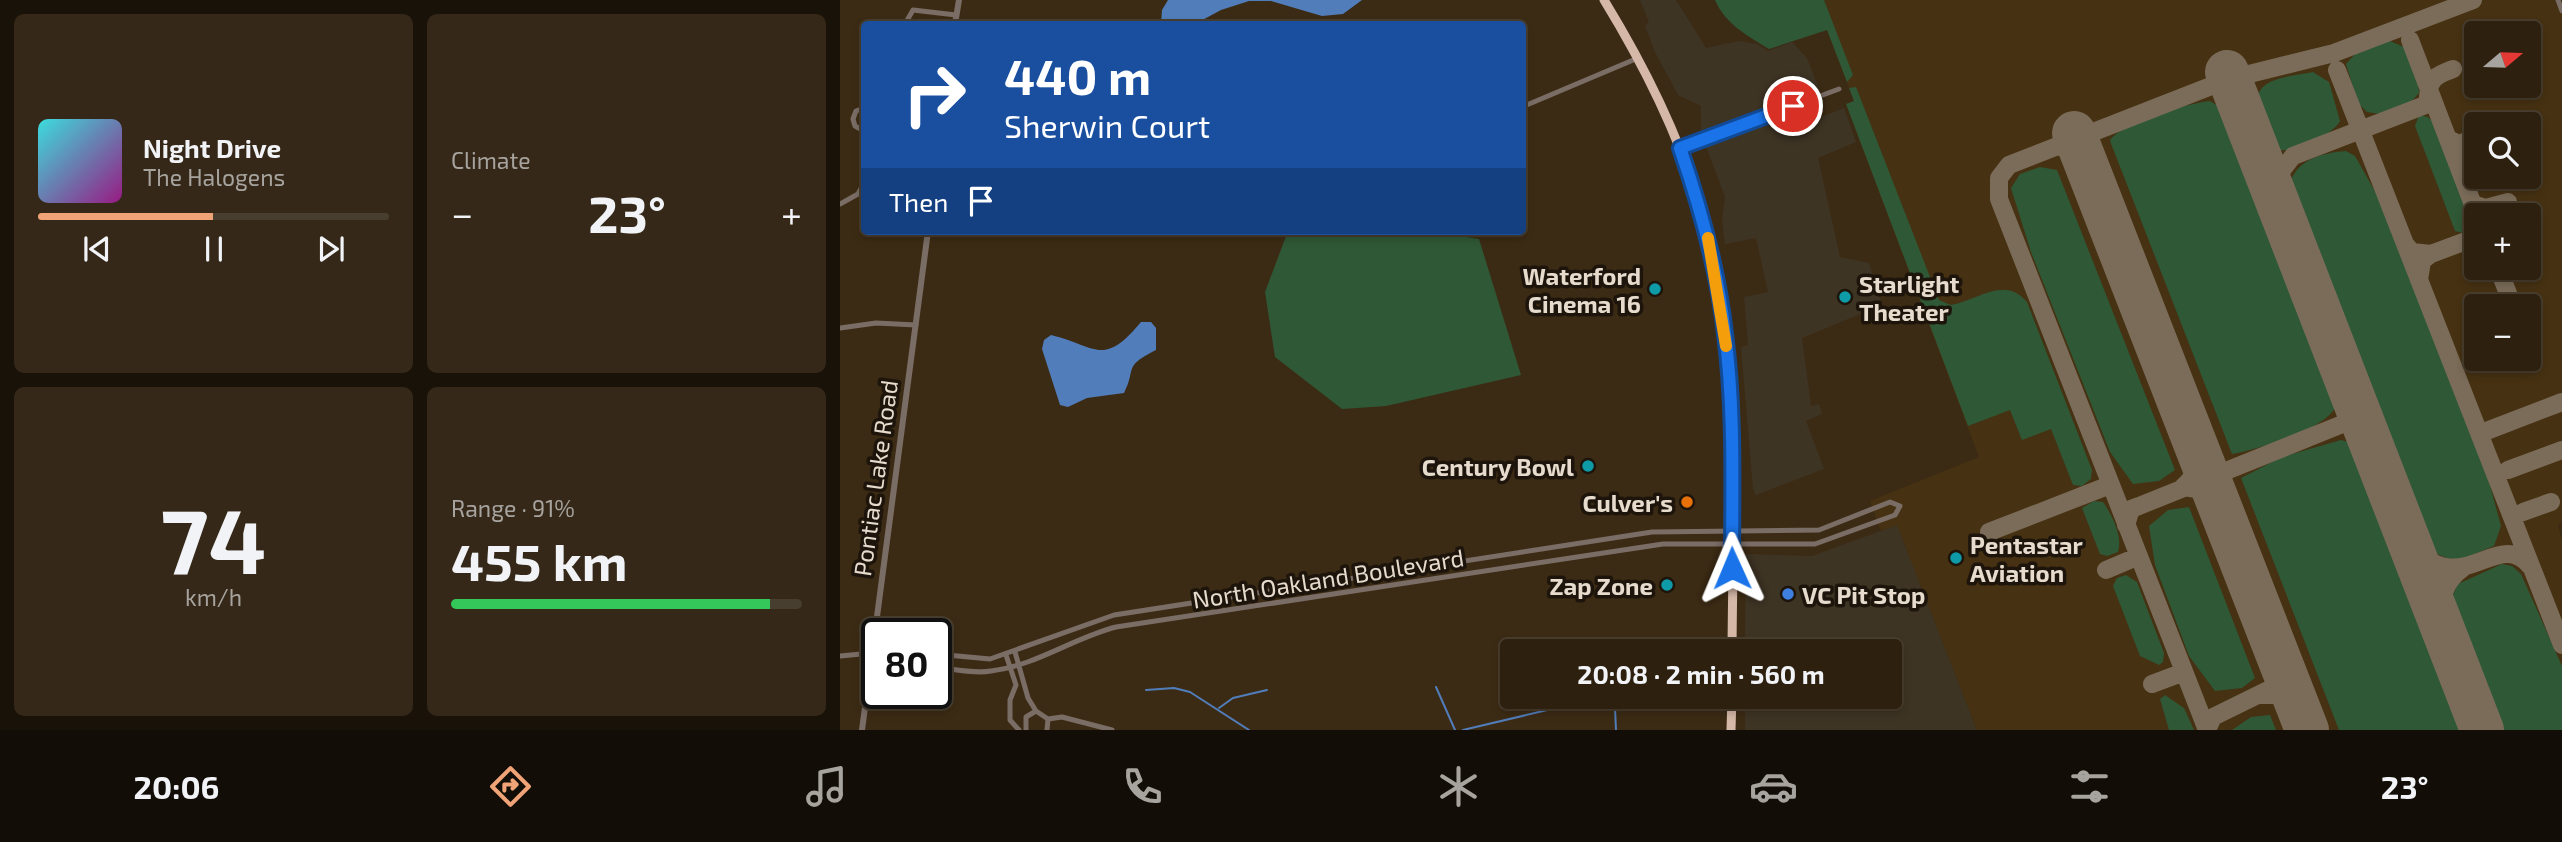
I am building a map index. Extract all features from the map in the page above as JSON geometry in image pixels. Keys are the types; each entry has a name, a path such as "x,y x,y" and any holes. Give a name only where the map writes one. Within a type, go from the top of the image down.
{"highway":[{"path":"1605,0 1638,58 1680,148 1709,243 1726,334 1732,426 1732,639"},
{"path":"1731,730 1732,709"}],"street":[{"path":"955,21 959,0"},
{"path":"2558,0 2562,11"},
{"path":"907,21 913,10 956,15"},
{"path":"1526,105 1638,58"},
{"path":"1680,148 1839,89"},
{"path":"861,109 856,111 853,119 855,126 861,129"},
{"path":"840,204 858,194 861,188"},
{"name":"Pontiac Lake Road","path":"877,618 927,235"},
{"path":"840,328 876,324 916,326"},
{"name":"North Oakland Boulevard","path":"952,656 982,659 1006,655 1091,621 1114,615 1653,532 1819,530 1890,502 1900,506 1895,515 1824,542 1663,544 1116,627 1094,633 1019,665 982,672 952,669"},
{"path":"840,656 861,652"},
{"path":"1015,652 1028,698 1035,711 1048,719 1062,717 1112,730"},
{"path":"1006,655 1016,685 1009,711 1010,720 1018,730"},
{"name":"Pontiac Lake Road","path":"862,730 866,709"},
{"path":"1026,730 1026,717 1035,711"},
{"path":"1047,730 1048,719"}],"shaded area":[{"path":"1640,0 1676,0 1706,48 1739,41 1757,44 1768,51 1792,42 1807,58 1820,91 1802,99 1796,116 1800,125 1844,108 1856,142 1818,158 1840,257 1869,263 1882,305 1802,338 1811,406 1819,404 1822,414 1806,421 1824,469 1756,495 1753,489 1741,347 1748,345 1744,297 1768,292 1756,238 1725,244 1722,221 1725,197 1701,133 1701,106 1678,95 1655,52 1645,26 1649,22"},
{"path":"1816,0 2562,0 2562,520 2558,526 2562,540 2562,730 1977,730 1897,525 1881,531 1870,501 1979,457 1846,104 1854,101"},
{"path":"1897,525 1977,730 1745,730 1745,709 1902,709 1902,639 1745,639 1746,554 1812,556"}],"green space":[{"path":"1715,0 1824,0 1853,75 1847,82 1827,30 1769,49 1731,23"},
{"path":"2390,41 2404,47 2418,81 2419,93 2411,102 2382,114 2367,112 2358,103 2346,64 2355,54"},
{"path":"2313,72 2329,82 2340,121 2329,132 2312,142 2293,149 2277,150 2269,141 2261,121 2257,107 2258,96 2262,88 2278,79"},
{"path":"1856,87 1939,300 1951,305 1991,292 2010,290 2027,302 2092,470 2091,479 2082,486 2073,485 2051,429 2022,440 2010,410 1968,426 1846,104 1854,101 1849,88"},
{"path":"2210,101 2224,110 2337,395 2333,411 2314,426 2271,444 2232,454 2110,141 2126,127 2140,121"},
{"path":"2419,115 2428,117 2435,124 2465,203 2464,233 2455,231 2415,126"},
{"path":"2346,151 2355,156 2381,202 2488,478 2501,526 2494,546 2468,556 2446,558 2429,548 2289,191 2295,172 2308,160"},
{"path":"2040,167 2057,170 2175,470 2159,481 2133,484 2110,452 2031,252 2011,188 2020,174"},
{"path":"1286,235 1454,235 1479,239 1521,375 1386,406 1342,409 1275,357 1265,292"},
{"path":"2341,440 2352,443 2358,450 2466,730 2339,730 2241,478 2282,457"},
{"path":"2094,501 2103,502 2118,533 2118,552 2107,556 2100,554 2082,508"},
{"path":"2189,507 2255,678 2242,688 2215,691 2189,656 2155,565 2149,526 2168,510"},
{"path":"2502,564 2512,566 2521,574 2562,666 2562,730 2500,730 2452,608 2452,597 2458,584"},
{"path":"2126,575 2137,582 2164,653 2163,662 2159,665 2140,656 2113,586 2117,578"},
{"path":"2165,695 2184,708 2194,730 2169,730 2160,699"},
{"path":"2270,715 2276,730 2232,730 2251,717"}],"water":[{"path":"1168,0 1362,0 1343,14 1322,16 1271,1 1249,1 1221,10 1201,21 1161,21 1162,10"},
{"path":"1141,322 1151,322 1156,328 1156,350 1134,364 1124,393 1087,398 1068,407 1060,405 1042,349 1044,340 1051,335 1089,348 1108,349 1128,336"}],"waterway":[{"path":"1436,687 1455,730"},
{"path":"1146,690 1174,688 1190,692 1249,730"},
{"path":"1219,708 1233,698 1267,690"},
{"path":"1463,730 1552,709"},
{"path":"1615,709 1616,730"}],"taxiway":[{"path":"2207,730 1999,199 1999,178 2009,165 2229,79 2334,53 2473,0"},
{"path":"2410,40 2472,203"},
{"path":"2428,97 2430,85 2435,78 2453,69"},
{"path":"2337,70 2562,645"},
{"path":"2276,199 2278,175 2293,156 2433,102"},
{"path":"2448,139 2459,144 2464,142"},
{"path":"2055,147 2066,146 2084,160"},
{"path":"2431,254 2464,242"},
{"path":"2406,245 2412,252 2431,254 2422,261 2419,280"},
{"path":"2503,280 2508,294"},
{"path":"2489,430 2562,402"},
{"path":"2345,423 2352,416 2355,404"},
{"path":"2126,525 2131,509 2345,423 2355,424 2366,432"},
{"path":"2183,487 2195,470 2198,450"},
{"path":"2508,470 2562,450"},
{"path":"1989,532 2110,485"},
{"path":"2184,487 2203,490 2219,504"},
{"path":"2523,512 2551,502"},
{"path":"2408,539 2426,558 2444,567 2460,567 2504,554 2517,556 2530,566"},
{"path":"2106,570 2139,556"},
{"path":"2441,626 2444,593 2451,580 2463,568"},
{"path":"2207,730 2213,717 2272,688 2279,672 2280,659"},
{"path":"2152,684 2184,672"},
{"path":"2261,695 2277,695 2299,709"}],"runway":[{"path":"2227,72 2482,730"},
{"path":"2074,133 2307,730"}],"slow traffic":[{"path":"1708,238 1721,302 1726,346"}],"place":[{"name":"Waterford Cinema 16","path":"1655,289"},
{"name":"Starlight Theater","path":"1845,297"},
{"name":"Century Bowl","path":"1588,466"},
{"name":"Culver's","path":"1687,502"},
{"name":"Pentastar Aviation","path":"1956,558"},
{"name":"Zap Zone","path":"1667,585"},
{"name":"VC Pit Stop","path":"1788,594"}],"route":[{"path":"1732,568 1732,426 1726,334 1709,243 1680,148 1793,106"}]}
